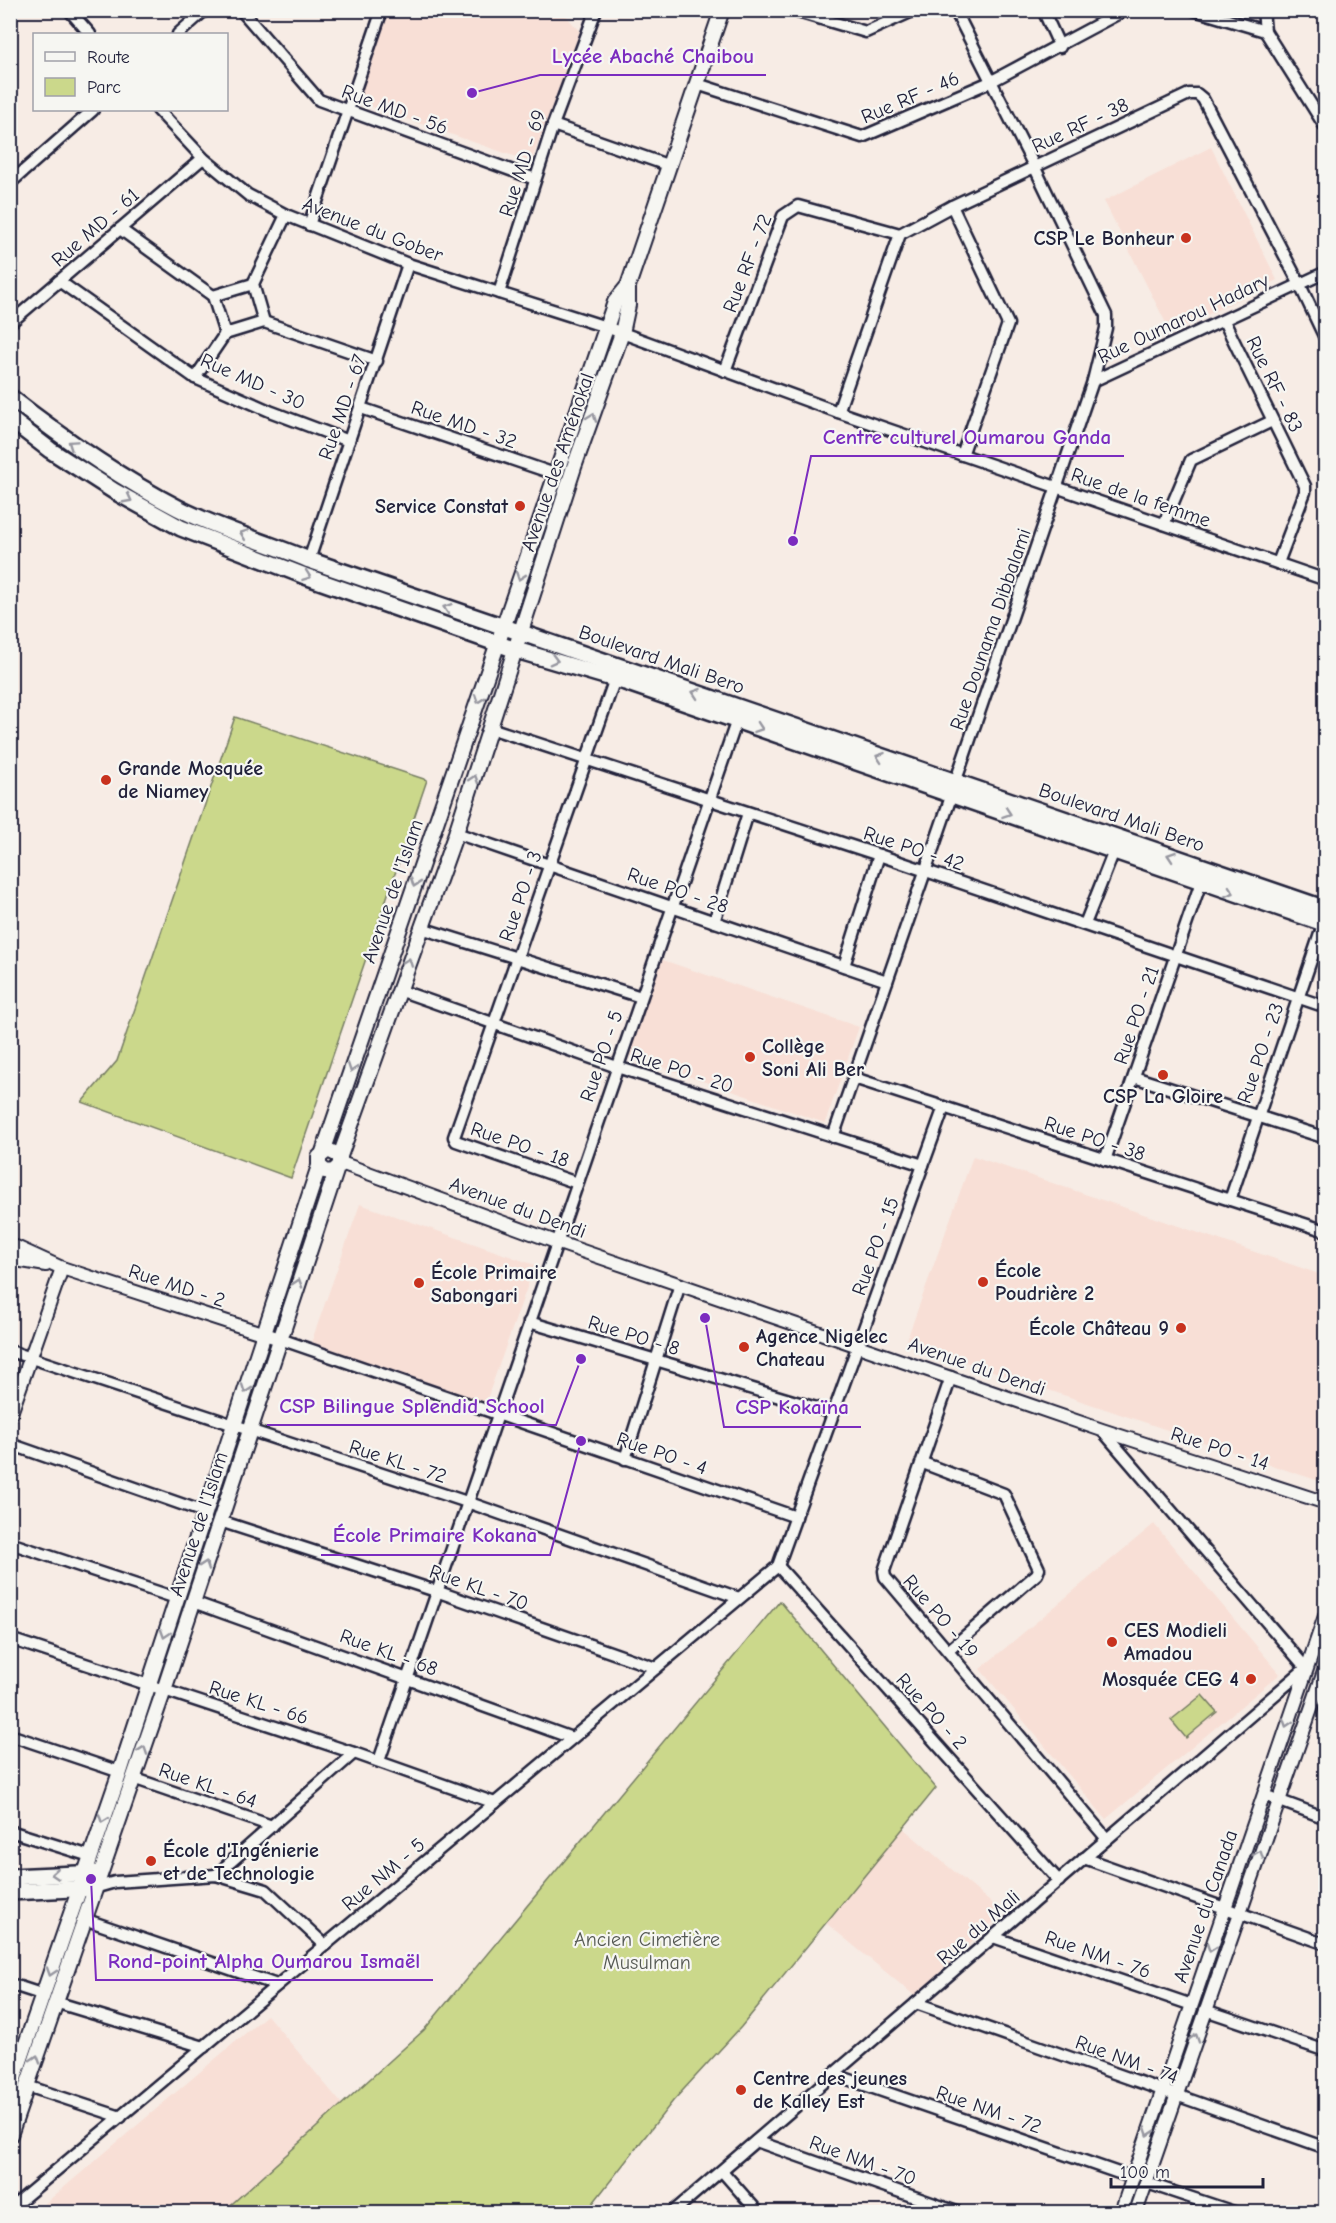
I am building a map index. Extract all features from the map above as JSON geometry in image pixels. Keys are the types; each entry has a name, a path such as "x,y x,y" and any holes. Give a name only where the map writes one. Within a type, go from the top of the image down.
{"main road":[{"name":"Avenue des Aménokal","path":"516,650 574,466 622,333 628,305 628,286 720,11"},
{"name":"Avenue des Aménokal","path":"498,644 615,302 628,286"},
{"name":"Boulevard Mali Bero","path":"10,398 59,435 122,477 180,509 309,560 521,632 617,673 1325,919"},
{"name":"Boulevard Mali Bero","path":"10,419 50,450 114,491 181,528 516,650 617,673"},
{"path":"557,467 574,466"},
{"path":"543,510 558,515"},
{"path":"264,560 270,544"},
{"name":"Avenue de l'Islam","path":"323,1152 498,644"},
{"name":"Avenue de l'Islam","path":"87,1888 133,1778 164,1690 339,1163 456,833 516,650"},
{"name":"Boulevard Mali Bero","path":"953,788 1114,851 1201,882 1325,919"},
{"path":"334,1151 339,1163 325,1172 319,1166 323,1152 334,1151"},
{"name":"Avenue de l'Islam","path":"92,1873 90,1856 120,1772 319,1166"},
{"path":"10,1877 92,1873"},
{"path":"10,1892 87,1888"},
{"path":"10,2135 27,2086 70,1916 87,1888"},
{"path":"12,2084 84,1919 87,1888"}],"street":[{"path":"69,10 89,33"},
{"path":"179,33 205,10"},
{"name":"Rue MD - 56","path":"241,10 319,100 536,179"},
{"path":"309,225 382,10"},
{"name":"Rue MD - 69","path":"499,293 553,125 596,10"},
{"path":"791,10 866,32 915,10"},
{"path":"955,10 1106,315 1106,328 1093,381"},
{"path":"1043,10 1060,47"},
{"name":"Rue RF - 46","path":"697,84 862,137 990,82 1060,47 1125,10"},
{"path":"1194,10 1265,31"},
{"path":"1263,10 1265,31 1326,128"},
{"name":"Rue RF - 38","path":"900,234 1034,166 1189,94 1197,94 1203,99 1299,283 1326,340"},
{"path":"10,183 92,111"},
{"name":"Avenue du Gober","path":"159,111 203,158 248,195 286,215 408,264 606,327"},
{"path":"553,125 670,166"},
{"name":"Rue MD - 61","path":"10,323 203,158"},
{"name":"Rue RF - 72","path":"725,371 783,216 789,210 798,206 900,234"},
{"path":"952,206 1008,324 962,455"},
{"path":"264,322 253,284 286,215"},
{"path":"120,229 213,296 225,334"},
{"path":"838,412 900,234"},
{"name":"Rue MD - 67","path":"309,560 408,264"},
{"name":"Rue Oumarou Hadary","path":"1058,488 1093,381 1326,272"},
{"name":"Rue MD - 30","path":"59,281 195,378 272,412 349,441"},
{"path":"213,296 253,284"},
{"name":"Rue RF - 83","path":"1224,321 1305,486 1305,492 1278,563"},
{"path":"195,378 225,334 264,322 377,361"},
{"name":"Rue de la femme","path":"606,327 838,412 1326,580"},
{"name":"Rue MD - 32","path":"361,408 557,467"},
{"path":"1164,524 1191,460 1272,421"},
{"name":"Rue Dounama Dibbalami","path":"833,1137 1058,488"},
{"name":"Rue PO - 3","path":"454,1137 617,673"},
{"name":"Rue PO - 5","path":"379,1761 496,1415 739,714"},
{"name":"Rue PO - 42","path":"490,728 879,855 1326,1007"},
{"path":"714,922 748,813"},
{"name":"Rue PO - 28","path":"456,833 887,981"},
{"path":"1085,924 1114,851"},
{"path":"844,966 879,855"},
{"name":"Rue PO - 21","path":"1106,1160 1201,882"},
{"name":"Rue PO - 23","path":"1230,1200 1325,919"},
{"path":"421,928 641,997"},
{"name":"Rue PO - 20","path":"399,990 616,1067 923,1165"},
{"name":"Rue PO - 38","path":"854,1077 1326,1231"},
{"path":"1134,1077 1326,1138"},
{"name":"Rue PO - 15","path":"778,1566 944,1107"},
{"name":"Rue PO - 18","path":"454,1137 456,1141 577,1183"},
{"name":"Avenue du Dendi","path":"339,1163 556,1242 858,1344 1102,1430"},
{"path":"10,1259 13,1243"},
{"name":"Rue MD - 2","path":"13,1243 62,1268"},
{"name":"Rue MD - 2","path":"10,1259 62,1268 280,1339"},
{"path":"10,1416 62,1268"},
{"path":"625,1459 680,1284"},
{"name":"Rue PO - 8","path":"529,1322 833,1413"},
{"name":"Rue PO - 4","path":"280,1339 796,1517"},
{"name":"Rue KL - 72","path":"10,1351 249,1432 467,1502 740,1598"},
{"name":"Rue PO - 19","path":"951,1377 884,1571 887,1581 1107,1839"},
{"path":"1102,1430 1306,1668 1323,1681"},
{"name":"Rue PO - 14","path":"1102,1430 1326,1503"},
{"path":"10,1444 204,1512"},
{"path":"923,1463 1004,1494 1039,1569 948,1651"},
{"name":"Rue KL - 70","path":"220,1521 436,1591 656,1668"},
{"path":"10,1543 176,1598"},
{"name":"Rue NM - 5","path":"10,2209 778,1566"},
{"name":"Rue PO - 2","path":"778,1566 1059,1881"},
{"name":"Rue KL - 68","path":"193,1602 408,1677 572,1738"},
{"name":"Avenue du Canada","path":"1121,2212 1326,1613"},
{"name":"Rue KL - 66","path":"10,1639 379,1761 495,1803"},
{"name":"Avenue du Canada","path":"1136,2212 1238,1913 1323,1681 1326,1666"},
{"name":"Rue du Mali","path":"673,2212 1306,1668"},
{"path":"10,1736 120,1772"},
{"path":"216,1875 354,1753"},
{"name":"Rue KL - 64","path":"133,1778 272,1826"},
{"path":"1264,1796 1326,1818"},
{"path":"10,1831 90,1856"},
{"path":"1084,1858 1326,1944"},
{"path":"92,1873 115,1882"},
{"path":"87,1888 115,1882 216,1875 266,1890 325,1945"},
{"path":"84,1919 277,1985"},
{"name":"Rue NM - 76","path":"993,1937 1191,2005"},
{"path":"10,1984 49,1999 204,2047"},
{"name":"Rue NM - 74","path":"916,2003 1326,2148"},
{"path":"1205,2010 1326,2050"},
{"name":"Rue NM - 72","path":"833,2074 1133,2178"},
{"path":"27,2086 121,2117"},
{"name":"Rue NM - 70","path":"756,2141 957,2212"},
{"path":"722,2171 758,2212"},
{"path":"1147,2183 1234,2212"}],"shaded area":[{"path":"398,11 562,11 580,32 531,162 355,101 386,15"},
{"path":"1211,147 1277,280 1171,333 1104,201"},
{"path":"660,959 859,1027 825,1123 627,1055"},
{"path":"973,1156 1325,1276 1325,1483 906,1342"},
{"path":"360,1204 535,1265 484,1407 310,1346"},
{"path":"1154,1524 1280,1674 1106,1819 980,1669"},
{"path":"903,1828 1003,1913 915,1996 826,1923"},
{"path":"267,2015 342,2104 223,2212 35,2212"}],"green space":[{"path":"235,717 427,780 291,1178 82,1102 117,1061"},
{"name":"Ancien Cimetière Musulman","path":"780,1601 936,1788 741,2027 673,2101 586,2212 223,2212 424,2030"},
{"path":"1202,1695 1217,1712 1186,1738 1171,1720"}],"place":[{"name":"Lycée Abaché Chaibou","path":"472,93"},
{"name":"CSP Le Bonheur","path":"1186,238"},
{"name":"Service Constat","path":"520,506"},
{"name":"Centre culturel Oumarou Ganda","path":"793,541"},
{"name":"Grande Mosquée de Niamey","path":"106,780"},
{"name":"Collège Soni Ali Ber","path":"750,1057"},
{"name":"CSP La Gloire","path":"1163,1075"},
{"name":"École Poudrière 2","path":"983,1282"},
{"name":"École Primaire Sabongari","path":"419,1283"},
{"name":"CSP Kokaïna","path":"705,1318"},
{"name":"École Château 9","path":"1181,1328"},
{"name":"Agence Nigelec Chateau","path":"744,1347"},
{"name":"CSP Bilingue Splendid School","path":"581,1359"},
{"name":"École Primaire Kokana","path":"581,1441"},
{"name":"CES Modieli Amadou","path":"1112,1642"},
{"name":"Mosquée CEG 4","path":"1251,1679"},
{"name":"École d'Ingénierie et de Technologie","path":"151,1861"},
{"name":"Rond-point Alpha Oumarou Ismaël","path":"91,1879"},
{"name":"Centre des jeunes de Kalley Est","path":"741,2090"}]}
